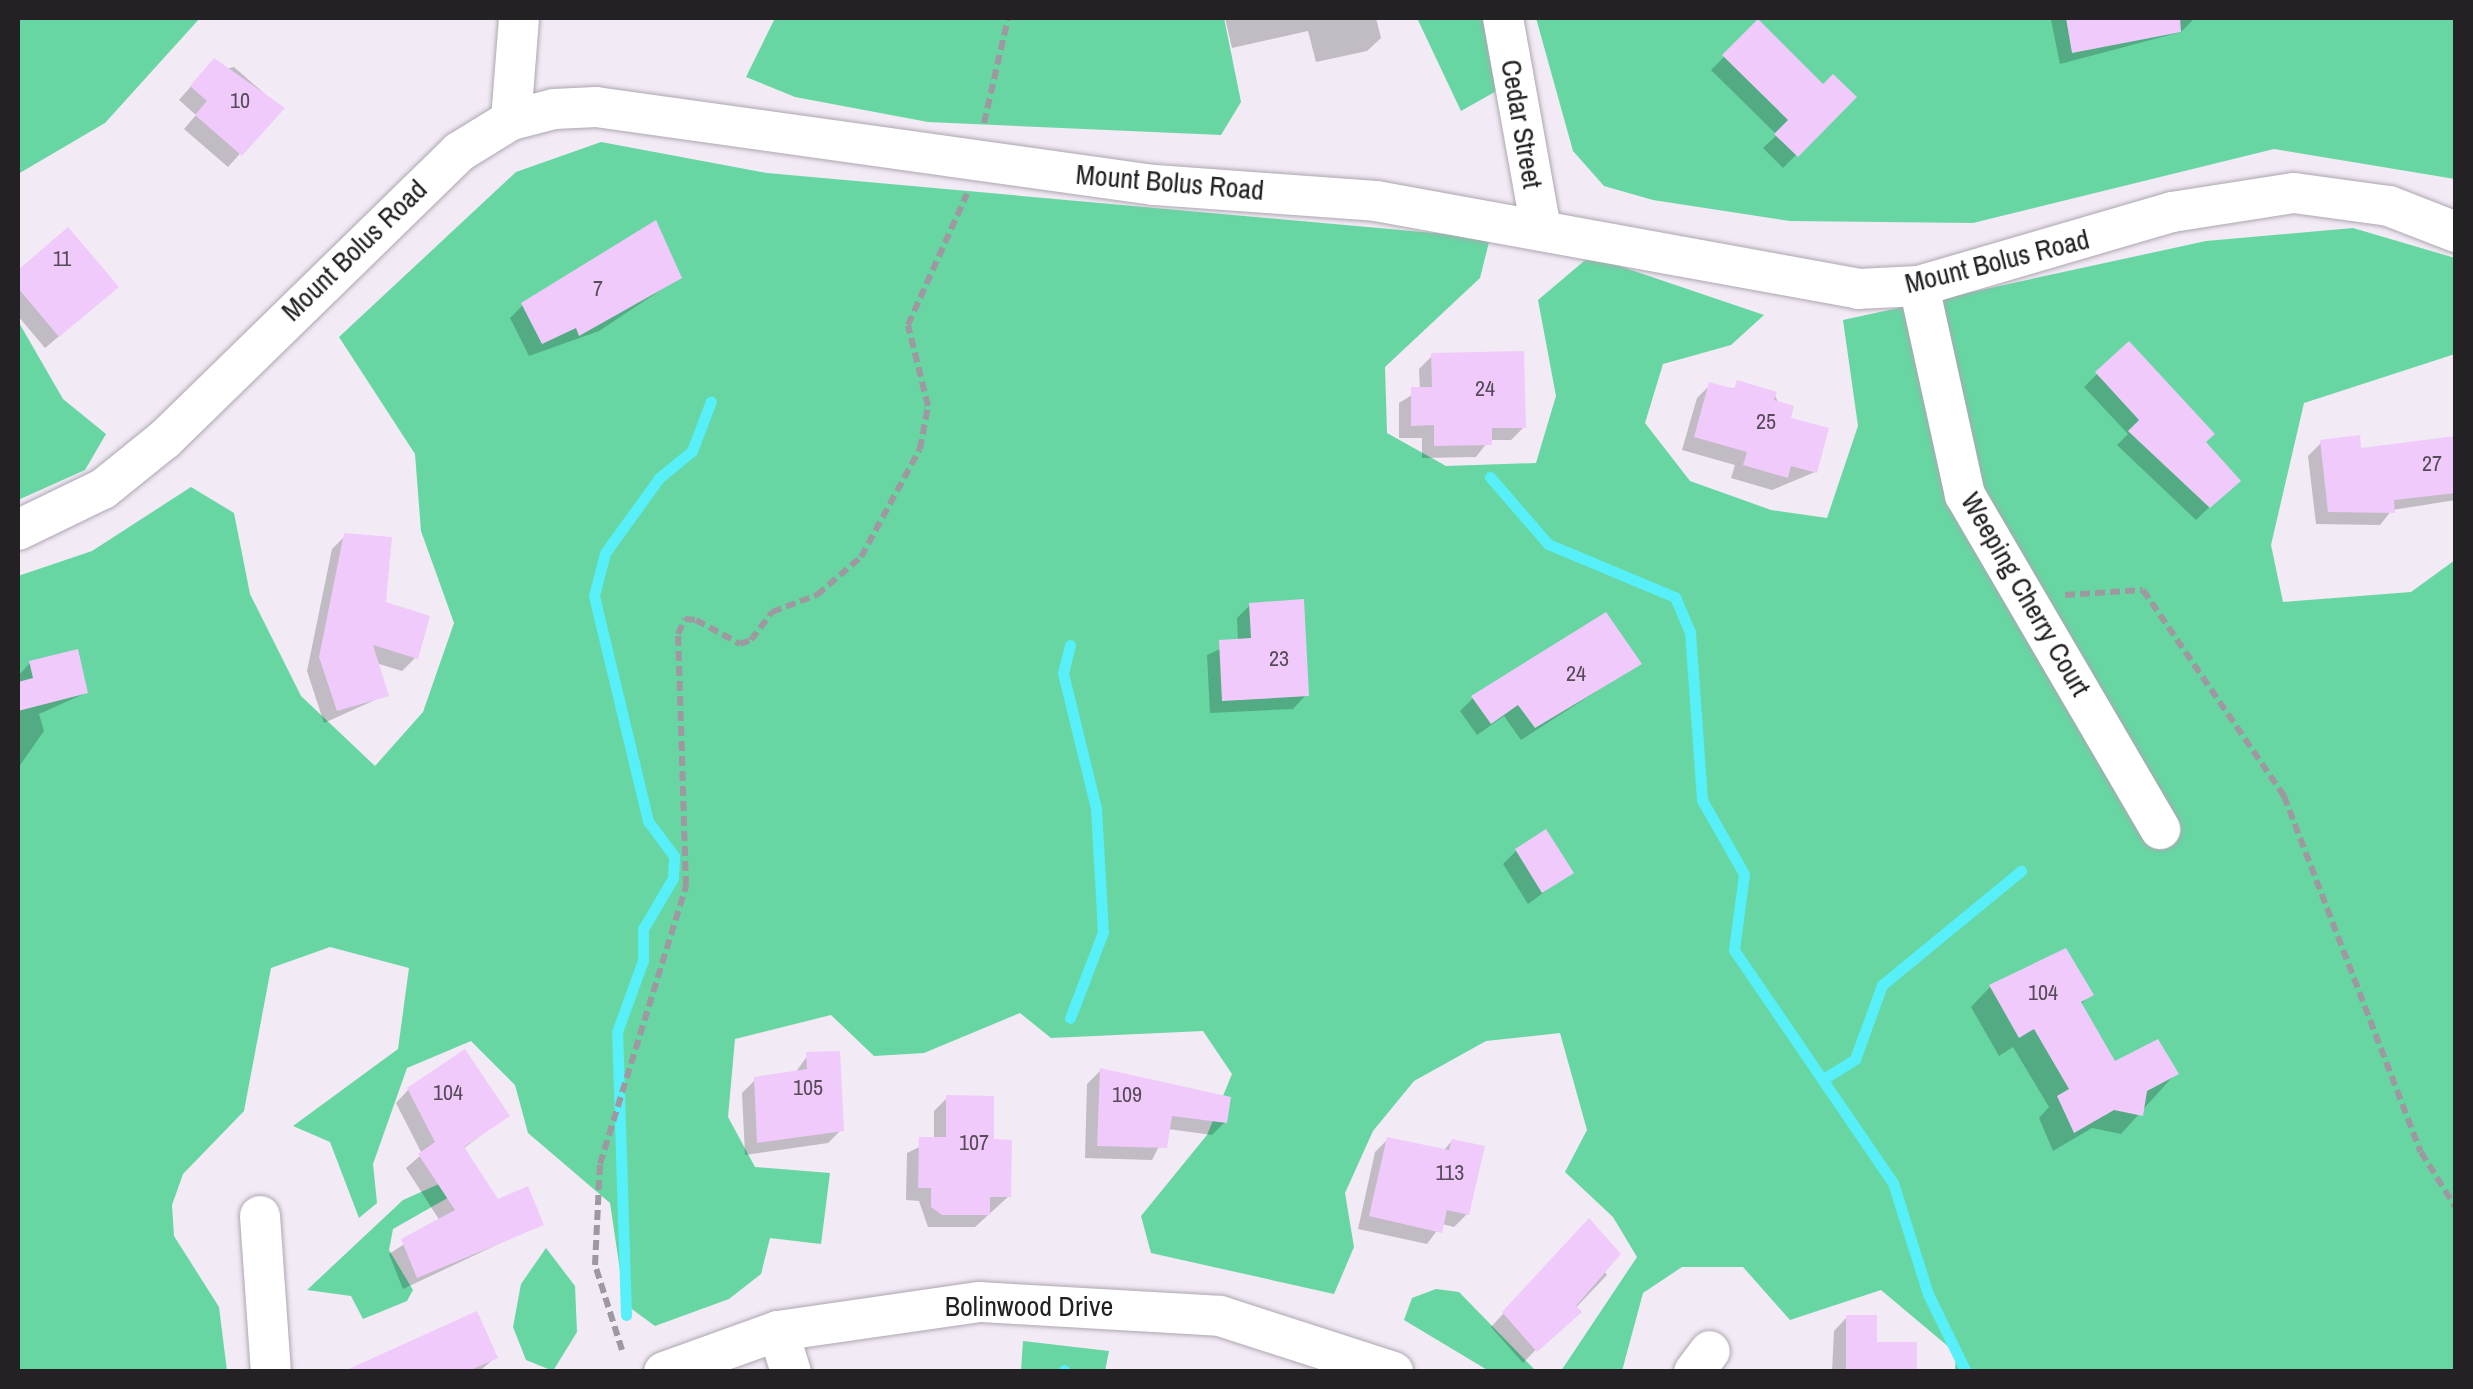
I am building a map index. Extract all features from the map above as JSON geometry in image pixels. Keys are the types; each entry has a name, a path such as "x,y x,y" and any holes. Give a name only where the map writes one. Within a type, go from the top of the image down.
{"street":[{"path":"511,120 520,18"},
{"name":"Cedar Street","path":"1502,18 1542,230"},
{"name":"Mount Bolus Road","path":"18,530 103,490 165,438 412,192 511,120 596,106 978,160 1376,201 1761,275 1920,286 2172,212 2294,193 2389,206 2456,232"},
{"name":"Weeping Cherry Court","path":"1920,286 1965,495 2160,829"},
{"path":"260,1216 270,1372"},
{"name":"Bolinwood Drive","path":"664,1372 778,1331 880,1310 1086,1302 1220,1316 1394,1372"},
{"path":"778,1331 791,1372"}],"path":[{"path":"622,1350 595,1266 600,1164 686,886 678,634 686,619 696,620 723,638 751,640 772,612 817,595 861,557 920,449 928,406 908,325 978,160 1008,18"},
{"path":"2024,597 2143,590 2284,796 2421,1152 2456,1208"}],"green space":[{"path":"18,18 200,18 105,123 18,174"},
{"path":"775,18 1224,18 1241,102 1221,135 928,122 795,97 746,77"},
{"path":"1417,18 1483,18 1500,89 1461,111"},
{"path":"1536,18 2455,18 2455,179 2274,149 1973,223 1790,221 1653,200 1604,186 1573,151"},
{"path":"601,142 767,173 1490,238 1480,278 1385,367 1387,433 1446,466 1536,463 1556,396 1538,300 1590,256 1764,315 1731,345 1663,364 1645,423 1690,481 1771,510 1827,518 1858,426 1843,320 2206,241 2353,228 2455,258 2455,354 2304,403 2271,545 2283,602 2411,592 2455,560 2455,1371 1955,1371 1956,1353 1881,1290 1790,1320 1743,1267 1682,1267 1643,1293 1622,1371 1561,1371 1637,1257 1613,1217 1565,1172 1587,1130 1560,1033 1486,1041 1414,1081 1373,1131 1345,1193 1354,1247 1334,1294 1151,1253 1141,1216 1207,1135 1232,1074 1203,1031 1051,1038 1020,1013 924,1053 874,1056 831,1015 735,1039 728,1117 755,1167 830,1173 821,1244 770,1238 761,1274 729,1299 655,1326 625,1304 610,1203 528,1133 515,1085 471,1041 407,1068 373,1164 377,1203 359,1218 330,1142 293,1126 398,1049 409,968 330,947 271,968 244,1111 183,1174 172,1205 174,1236 219,1307 227,1371 18,1371 18,576 92,551 191,487 234,513 250,594 301,696 375,766 423,712 454,623 421,531 415,454 339,337 516,172"},
{"path":"18,321 63,399 106,434 85,470 18,500"},
{"path":"448,1180 458,1192 393,1229 389,1250 413,1290 407,1301 363,1319 351,1296 307,1290 403,1200"},
{"path":"546,1248 575,1286 577,1332 553,1371 526,1360 513,1327 521,1284"},
{"path":"1436,1289 1459,1292 1536,1371 1489,1371 1404,1320 1412,1298"},
{"path":"1023,1341 1109,1351 1105,1371 1021,1371"}],"building":[{"path":"2066,18 2180,18 2181,32 2072,53"},
{"path":"1758,19 1823,84 1833,74 1857,97 1798,157 1774,134 1788,120 1722,55"},
{"path":"214,58 285,108 242,156 195,115 207,101 190,86"},
{"path":"656,220 682,278 579,336 576,328 542,344 521,303"},
{"path":"68,227 119,287 59,337 18,288 18,270"},
{"path":"2129,341 2215,434 2206,442 2241,481 2210,508 2128,431 2139,420 2095,372"},
{"path":"1524,351 1526,428 1492,428 1492,445 1434,446 1434,425 1411,426 1411,387 1432,387 1431,353"},
{"path":"1737,380 1777,392 1774,400 1794,406 1791,418 1829,428 1817,473 1791,466 1788,478 1743,465 1747,452 1694,437 1709,382 1734,389"},
{"path":"2360,435 2361,448 2456,436 2456,493 2394,500 2395,513 2328,512 2320,440"},
{"path":"344,533 392,537 386,602 430,616 418,659 373,645 389,696 337,711 319,657"},
{"path":"1304,599 1309,696 1222,701 1219,640 1251,638 1249,603"},
{"path":"1606,612 1642,664 1535,728 1518,705 1491,724 1471,696"},
{"path":"78,649 88,693 18,711 18,682 33,678 29,661"},
{"path":"1546,829 1574,873 1542,893 1515,849"},
{"path":"2066,948 2094,995 2081,1002 2115,1061 2158,1039 2179,1074 2147,1091 2143,1116 2114,1110 2074,1133 2057,1096 2069,1089 2034,1029 2019,1038 1989,985"},
{"path":"465,1049 510,1116 464,1147 498,1199 528,1186 544,1225 417,1278 401,1239 455,1210 418,1154 435,1142 407,1088"},
{"path":"840,1051 844,1131 757,1143 754,1077 807,1069 806,1052"},
{"path":"1100,1068 1231,1097 1227,1123 1172,1116 1167,1148 1097,1146"},
{"path":"946,1095 994,1096 994,1139 1012,1140 1011,1197 990,1197 990,1215 942,1215 931,1207 931,1188 918,1188 919,1137 946,1137"},
{"path":"1387,1137 1449,1150 1452,1139 1485,1146 1469,1215 1447,1210 1442,1233 1369,1216"},
{"path":"1589,1218 1621,1254 1576,1306 1582,1312 1537,1352 1502,1312"},
{"path":"477,1311 498,1358 466,1372 342,1372"},
{"path":"1846,1315 1877,1315 1877,1342 1917,1342 1917,1372 1846,1372"}],"waterway":[{"path":"626,1315 617,1032 643,960 643,929 673,878 674,856 648,821 594,596 605,553 659,478 692,451 711,401"},
{"path":"1490,477 1548,544 1675,597 1690,632 1702,800 1744,874 1734,950 1893,1183 1928,1294 1966,1372"},
{"path":"1070,645 1063,673 1096,808 1103,932 1070,1018"},
{"path":"1825,1078 1855,1059 1882,985 2021,871"}]}
